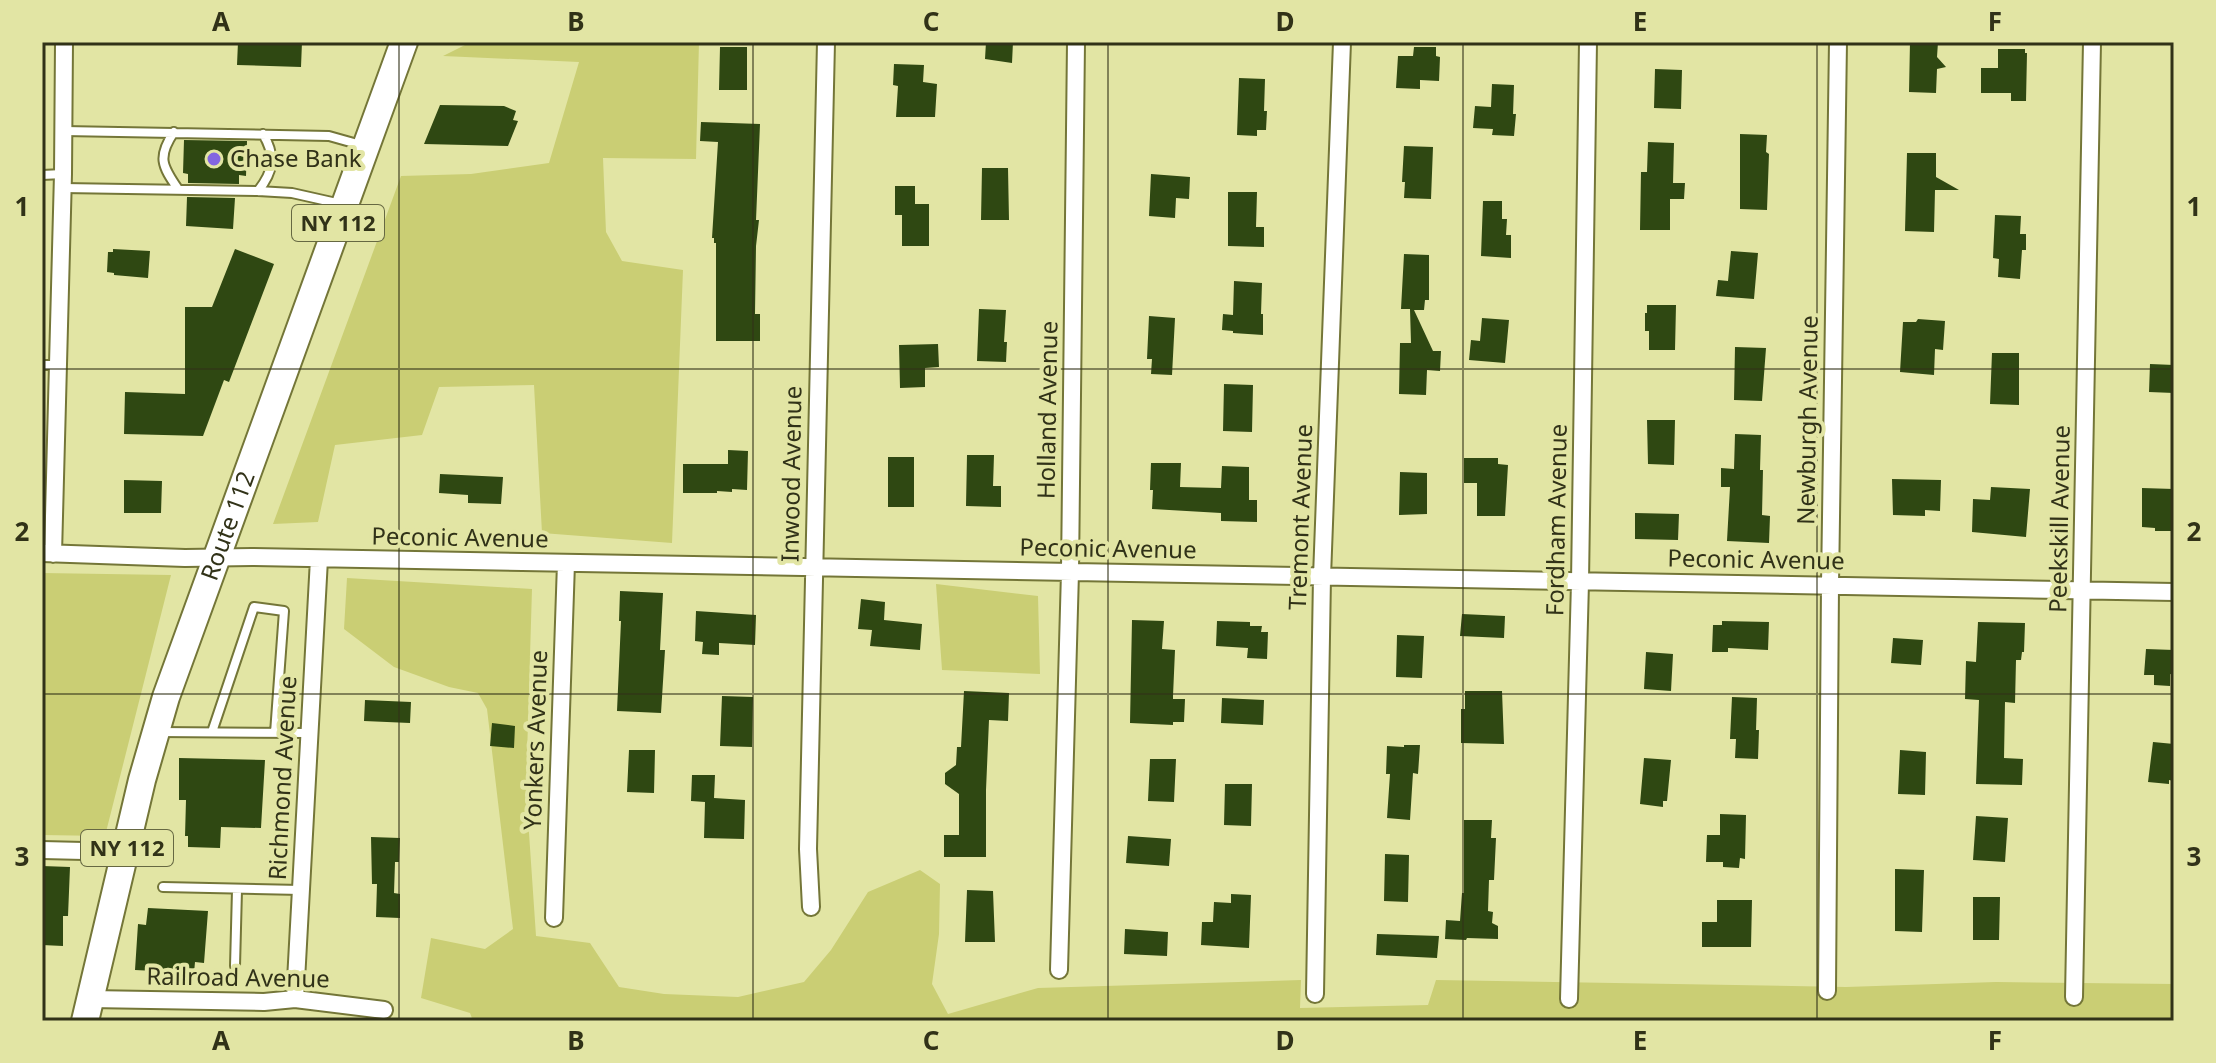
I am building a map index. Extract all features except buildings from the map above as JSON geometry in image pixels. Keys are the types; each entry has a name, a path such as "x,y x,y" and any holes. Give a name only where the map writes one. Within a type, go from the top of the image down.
{"main road":[{"name":"Route 112","path":"87,1010 156,732 404,42"}],"street":[{"path":"48,554 50,365 63,181 64,42"},
{"name":"Inwood Avenue","path":"811,907 808,849 826,42"},
{"name":"Holland Avenue","path":"1059,970 1070,572 1076,42"},
{"name":"Tremont Avenue","path":"1315,994 1322,577 1342,42"},
{"name":"Fordham Avenue","path":"1569,999 1580,582 1588,42"},
{"name":"Newburgh Avenue","path":"1827,991 1838,42"},
{"name":"Peekskill Avenue","path":"2074,997 2092,42"},
{"name":"Peconic Avenue","path":"48,554 2174,592"},
{"name":"Richmond Avenue","path":"295,999 319,559"},
{"name":"Yonkers Avenue","path":"554,918 566,563"},
{"path":"42,850 126,852"},
{"name":"Railroad Avenue","path":"87,1010 295,999 384,1010"}],"lane":[{"path":"64,131 329,136 366,146"},
{"path":"174,132 166,143 163,164 178,189"},
{"path":"258,191 273,164 263,134"},
{"path":"42,175 63,181 292,193 345,204"},
{"path":"212,732 254,607 284,611 275,733"},
{"path":"156,732 309,733"},
{"path":"163,887 301,890"},
{"path":"235,966 237,890"}],"green space":[{"path":"471,42 699,42 696,159 603,158 606,232 622,261 683,270 672,543 542,533 534,385 439,387 422,435 335,445 318,522 273,524 401,176 471,174 549,163 579,62 443,56"},
{"path":"42,573 171,575 105,836 42,835"},
{"path":"347,578 532,589 526,789 536,936 590,943 619,987 664,994 738,997 804,982 831,950 868,892 920,870 940,884 939,934 932,984 948,1014 1038,988 1301,980 1300,1008 1428,1005 1436,980 1846,987 1996,982 2174,984 2174,1021 473,1021 470,1013 421,998 431,938 485,949 513,929 487,709 478,693 449,687 394,667 344,629"},
{"path":"936,584 1038,596 1040,674 942,670"}],"place":[{"name":"Chase Bank","path":"214,159"}]}
